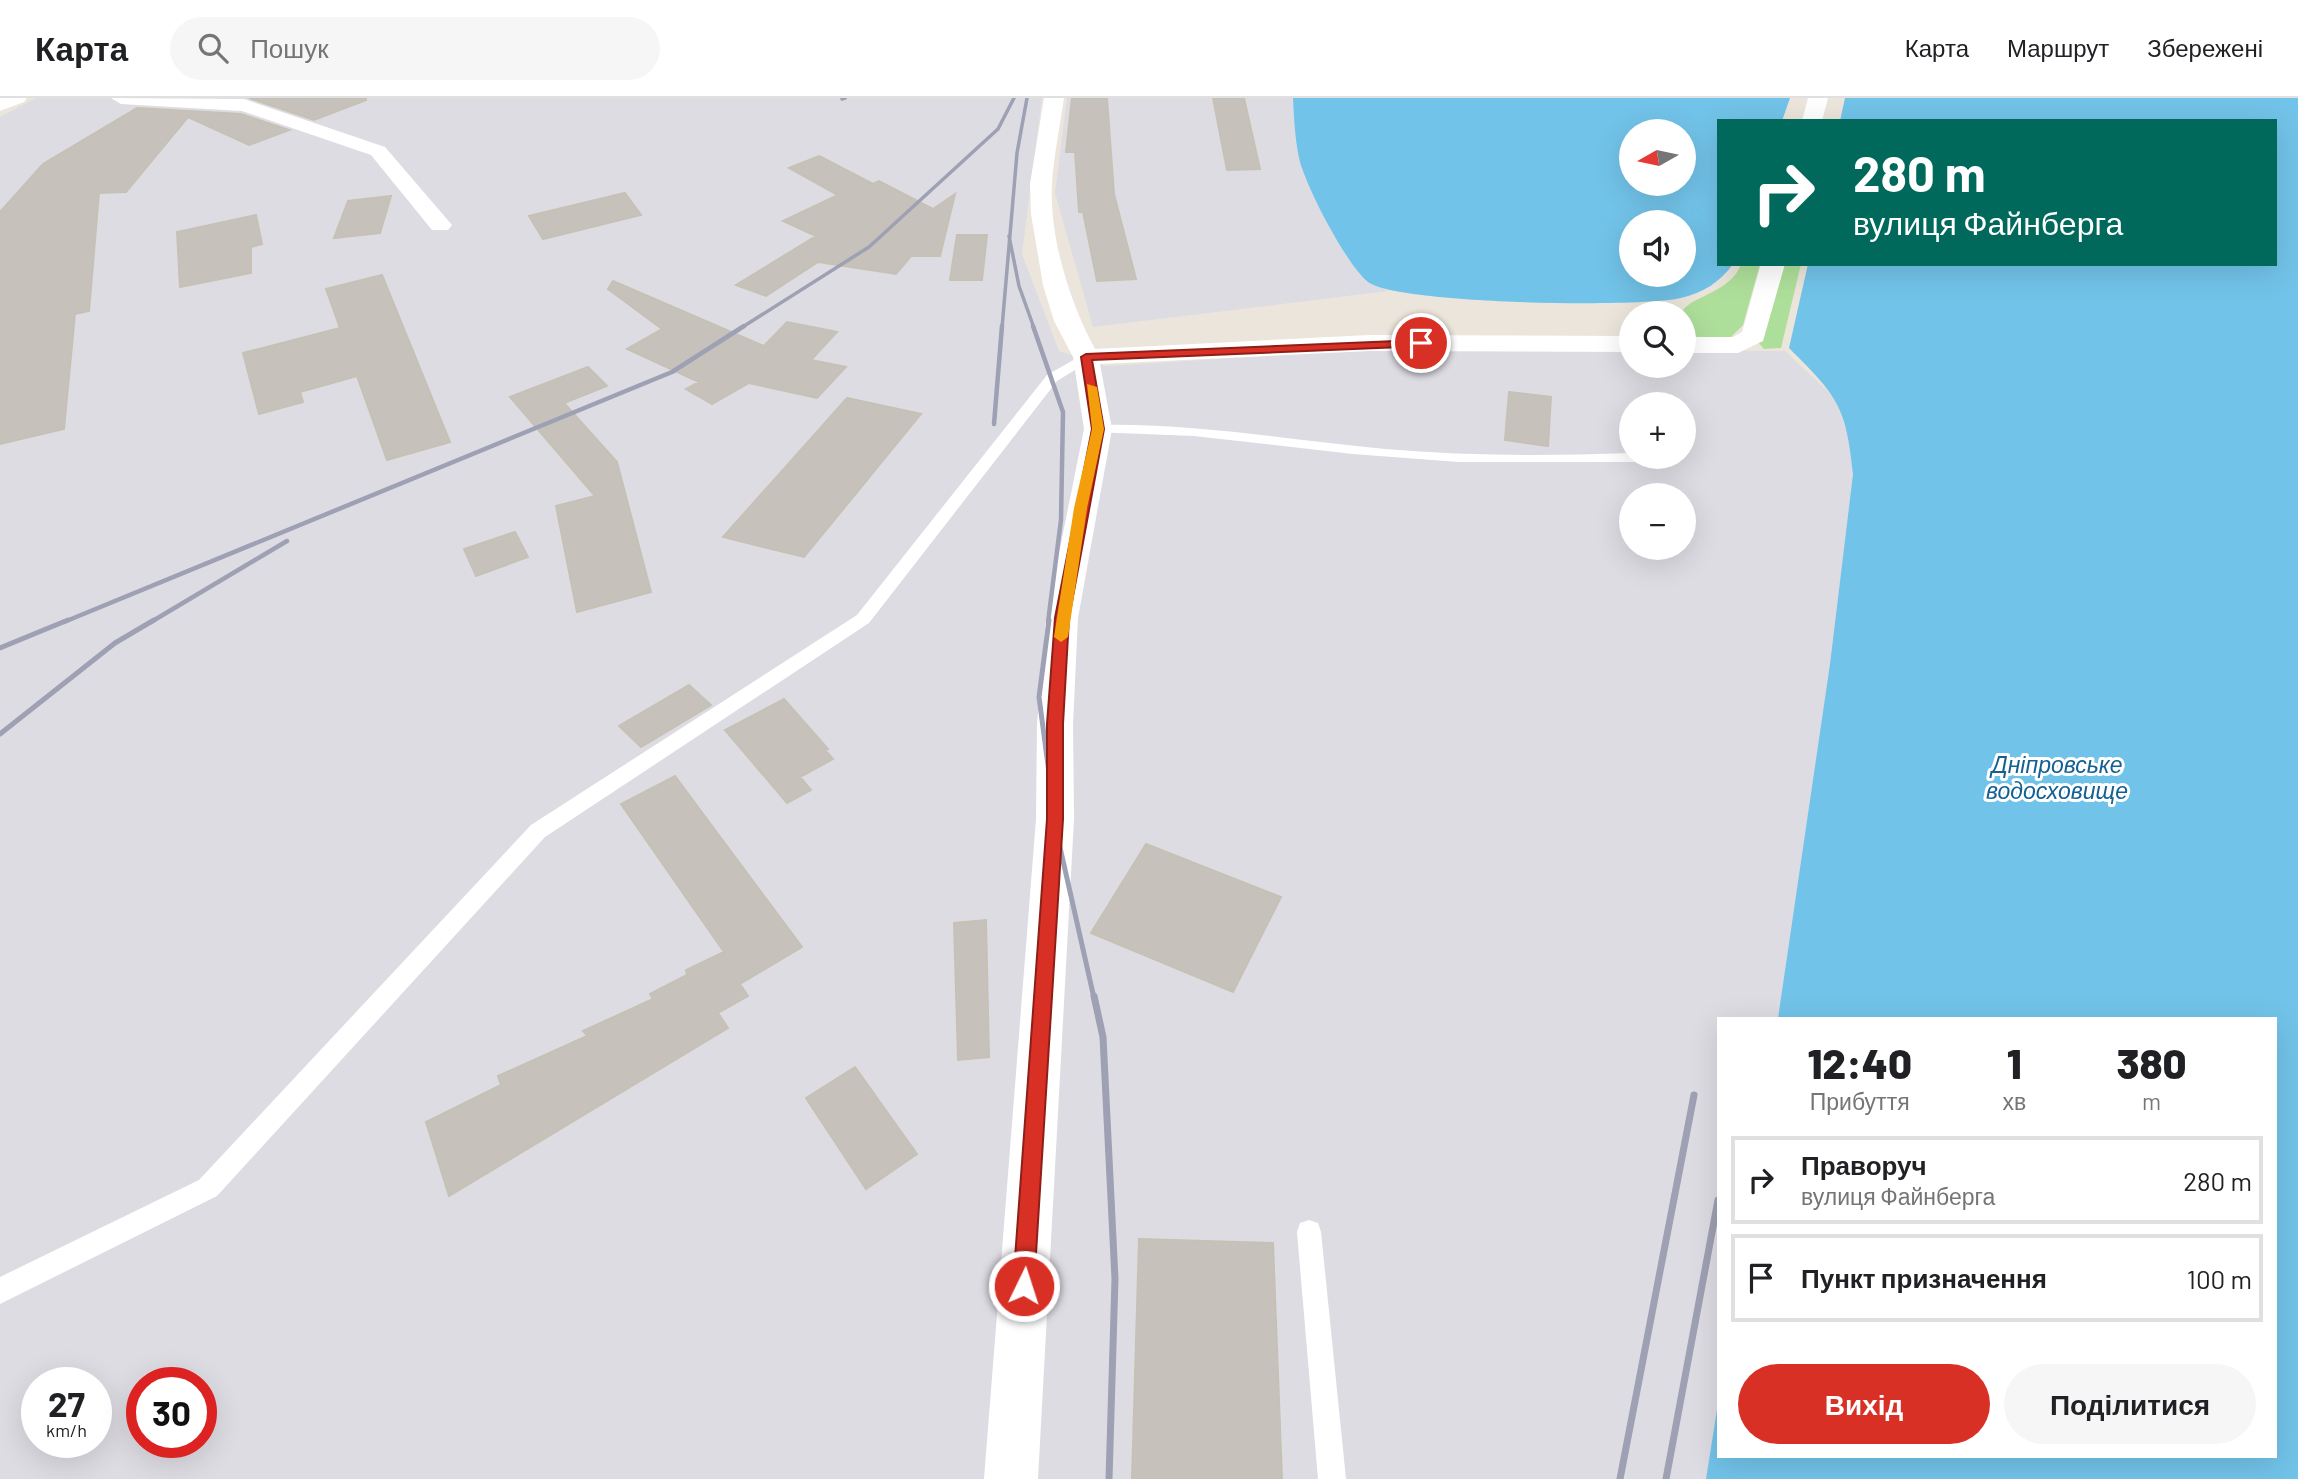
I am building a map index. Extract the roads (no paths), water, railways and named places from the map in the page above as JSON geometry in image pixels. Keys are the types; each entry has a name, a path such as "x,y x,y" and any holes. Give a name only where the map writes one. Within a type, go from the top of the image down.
{"street":[{"path":"0,105 17,98"},
{"path":"121,98 249,102 378,150 440,225"},
{"path":"1011,1479 1055,819 1055,724 1062,618 1098,429 1086,357 1067,321 1055,285 1042,215 1041,184 1054,98"},
{"path":"1813,119 1818,98"},
{"path":"1696,345 1738,345 1754,336 1772,266"},
{"path":"1086,357 1369,343 1619,344"}],"lane":[{"path":"0,1291 208,1188 538,831 863,619 1052,378 1086,357"},
{"path":"1098,429 1150,426 1357,450 1516,460 1619,457"},
{"path":"1309,1232 1332,1479"}],"water":[{"path":"1293,98 1790,98 1783,119 1717,119 1717,266 1731,266 1704,290 1681,298 1657,301 1571,303 1468,299 1423,295 1388,289 1368,282 1349,260 1329,226 1304,174 1298,154"},
{"name":"Дніпровське водосховище","path":"1845,98 2298,98 2298,1479 1706,1479 1717,1409 1717,1458 2277,1458 2277,1017 1778,1017 1830,664 1853,474 1847,432 1836,403 1818,378 1789,348 1808,266 2277,266 2277,119 1840,119"}],"railway":[{"path":"741,328 869,247 998,129 1014,98"},
{"path":"1010,239 1017,153 1027,98"},
{"path":"1002,328 1010,239"},
{"path":"1010,239 1019,286 1034,328"},
{"path":"64,622 672,372 744,326"},
{"path":"994,424 1002,326"},
{"path":"1033,326 1063,412 1061,520 1048,622"},
{"path":"151,622 287,541"},
{"path":"0,648 68,620"},
{"path":"0,734 115,643 154,620"},
{"path":"1049,620 1039,697 1057,834 1094,998"},
{"path":"1094,996 1103,1037 1115,1279 1109,1479"},
{"path":"1620,1479 1694,1095"},
{"path":"1666,1479 1717,1205"}]}
